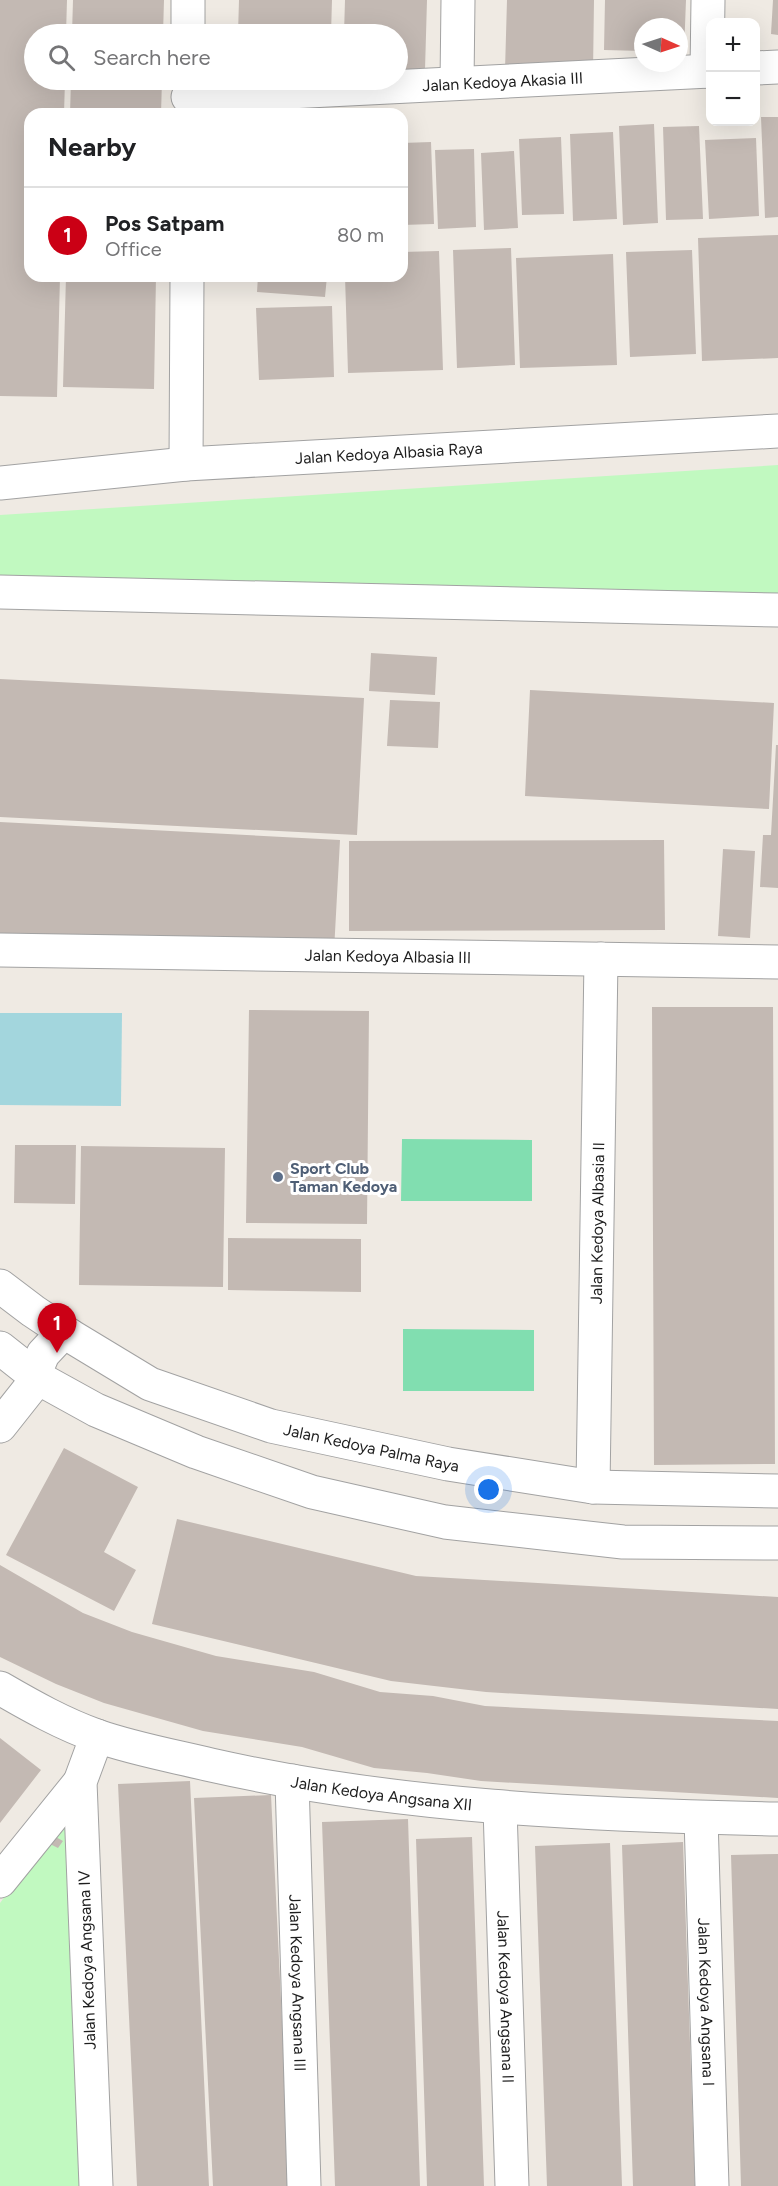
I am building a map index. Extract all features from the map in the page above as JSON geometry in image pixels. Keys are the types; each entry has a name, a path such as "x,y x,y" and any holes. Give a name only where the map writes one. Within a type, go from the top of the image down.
{"street":[{"path":"188,0 188,24"},
{"path":"457,83 458,0"},
{"path":"708,0 708,18"},
{"path":"760,68 778,67"},
{"name":"Jalan Kedoya Akasia III","path":"408,86 706,71"},
{"name":"Jalan Kedoya Akasia III","path":"188,97 322,90"},
{"path":"186,464 187,282"},
{"name":"Jalan Kedoya Albasia Raya","path":"0,483 186,464 778,431"},
{"path":"0,592 778,610"},
{"name":"Jalan Kedoya Albasia III","path":"0,950 778,962"},
{"name":"Jalan Kedoya Albasia II","path":"593,1487 601,959"},
{"name":"Jalan Kedoya Palma Raya","path":"0,1286 72,1337 150,1384 271,1426 448,1464 593,1487 778,1491"},
{"path":"0,1426 38,1378 38,1366 43,1353 58,1338 72,1337"},
{"path":"0,1348 38,1378 96,1410 196,1452 312,1492 445,1522 623,1542 778,1543"},
{"name":"Jalan Kedoya Angsana XII","path":"0,1688 42,1712 97,1736 175,1756 292,1781 391,1796 500,1808 701,1818 778,1819"},
{"name":"Jalan Kedoya Angsana IV","path":"96,2186 80,1782 97,1736"},
{"name":"Jalan Kedoya Angsana III","path":"292,1781 304,2186"},
{"path":"0,1881 80,1782"},
{"name":"Jalan Kedoya Angsana II","path":"500,1808 512,2186"},
{"name":"Jalan Kedoya Angsana I","path":"701,1818 712,2186"}],"green space":[{"path":"778,465 778,603 0,604 0,515"},
{"path":"402,1139 532,1140 532,1201 401,1201"},
{"path":"403,1329 534,1330 534,1391 403,1391"},
{"path":"73,1804 95,2186 0,2186 0,1903"}],"water":[{"path":"0,1013 122,1013 121,1106 0,1105"}],"building":[{"path":"0,0 67,0 66,24 24,24 24,90 65,90 64,108 24,108 24,282 60,282 57,397 0,396"},
{"path":"73,0 164,0 163,24 72,24"},
{"path":"239,0 332,0 331,24 238,24"},
{"path":"345,0 427,0 425,70 408,69 408,24 344,24"},
{"path":"507,0 594,0 593,72 505,70"},
{"path":"605,0 686,0 685,18 634,18 634,51 604,50"},
{"path":"773,0 778,0 778,35 771,34"},
{"path":"71,90 162,90 161,108 70,108"},
{"path":"761,117 778,117 778,217 765,218"},
{"path":"654,124 658,223 623,225 619,126"},
{"path":"699,126 703,219 666,220 663,127"},
{"path":"613,132 617,219 573,221 570,134"},
{"path":"561,137 564,214 522,215 519,139"},
{"path":"756,138 759,216 709,219 705,140"},
{"path":"431,142 434,224 408,225 408,143"},
{"path":"474,149 476,227 438,229 435,150"},
{"path":"514,151 518,228 484,230 481,153"},
{"path":"778,235 778,358 702,361 698,238"},
{"path":"511,248 515,365 457,368 453,250"},
{"path":"692,250 696,354 630,357 626,252"},
{"path":"439,251 443,370 348,373 345,282 408,282 408,252"},
{"path":"613,254 617,365 520,368 516,258"},
{"path":"66,282 156,282 154,389 63,387"},
{"path":"258,282 326,282 325,297 257,292"},
{"path":"332,306 334,377 259,380 256,308"},
{"path":"371,653 437,657 435,695 369,691"},
{"path":"0,679 364,698 357,835 0,817"},
{"path":"530,690 774,703 769,809 525,796"},
{"path":"390,700 440,702 438,748 387,746"},
{"path":"776,745 778,745 778,888 760,887 763,835 771,835"},
{"path":"0,822 340,840 334,951 0,934"},
{"path":"664,840 665,930 349,931 349,841"},
{"path":"723,849 755,851 750,938 718,936"},
{"path":"652,1007 773,1007 775,1464 654,1465"},
{"path":"249,1010 369,1011 367,1224 246,1223"},
{"path":"15,1145 76,1145 75,1204 14,1203"},
{"path":"81,1146 225,1148 223,1287 79,1285"},
{"path":"228,1238 361,1239 361,1292 228,1290"},
{"path":"64,1448 138,1487 104,1552 136,1570 114,1611 6,1555"},
{"path":"177,1519 416,1576 778,1597 778,1709 486,1692 391,1681 152,1624"},
{"path":"0,1565 83,1613 132,1632 216,1656 314,1672 380,1692 433,1696 485,1706 778,1721 778,1798 481,1781 374,1768 302,1747 203,1731 104,1703 56,1684 0,1657"},
{"path":"0,1738 41,1770 0,1823"},
{"path":"190,1781 209,2186 137,2186 118,1784"},
{"path":"271,1795 290,2186 213,2186 194,1798"},
{"path":"408,1819 420,2186 335,2186 322,1822"},
{"path":"54,1836 63,1841 58,1848 50,1844"},
{"path":"472,1837 484,2186 427,2186 416,1839"},
{"path":"683,1842 695,2186 633,2186 622,1845"},
{"path":"610,1843 622,2186 547,2186 535,1846"},
{"path":"778,1854 778,2186 741,2186 731,1855"}],"place":[{"name":"Sport Club Taman Kedoya","path":"278,1177"},
{"name":"Pos Satpam","path":"57,1353"}]}
